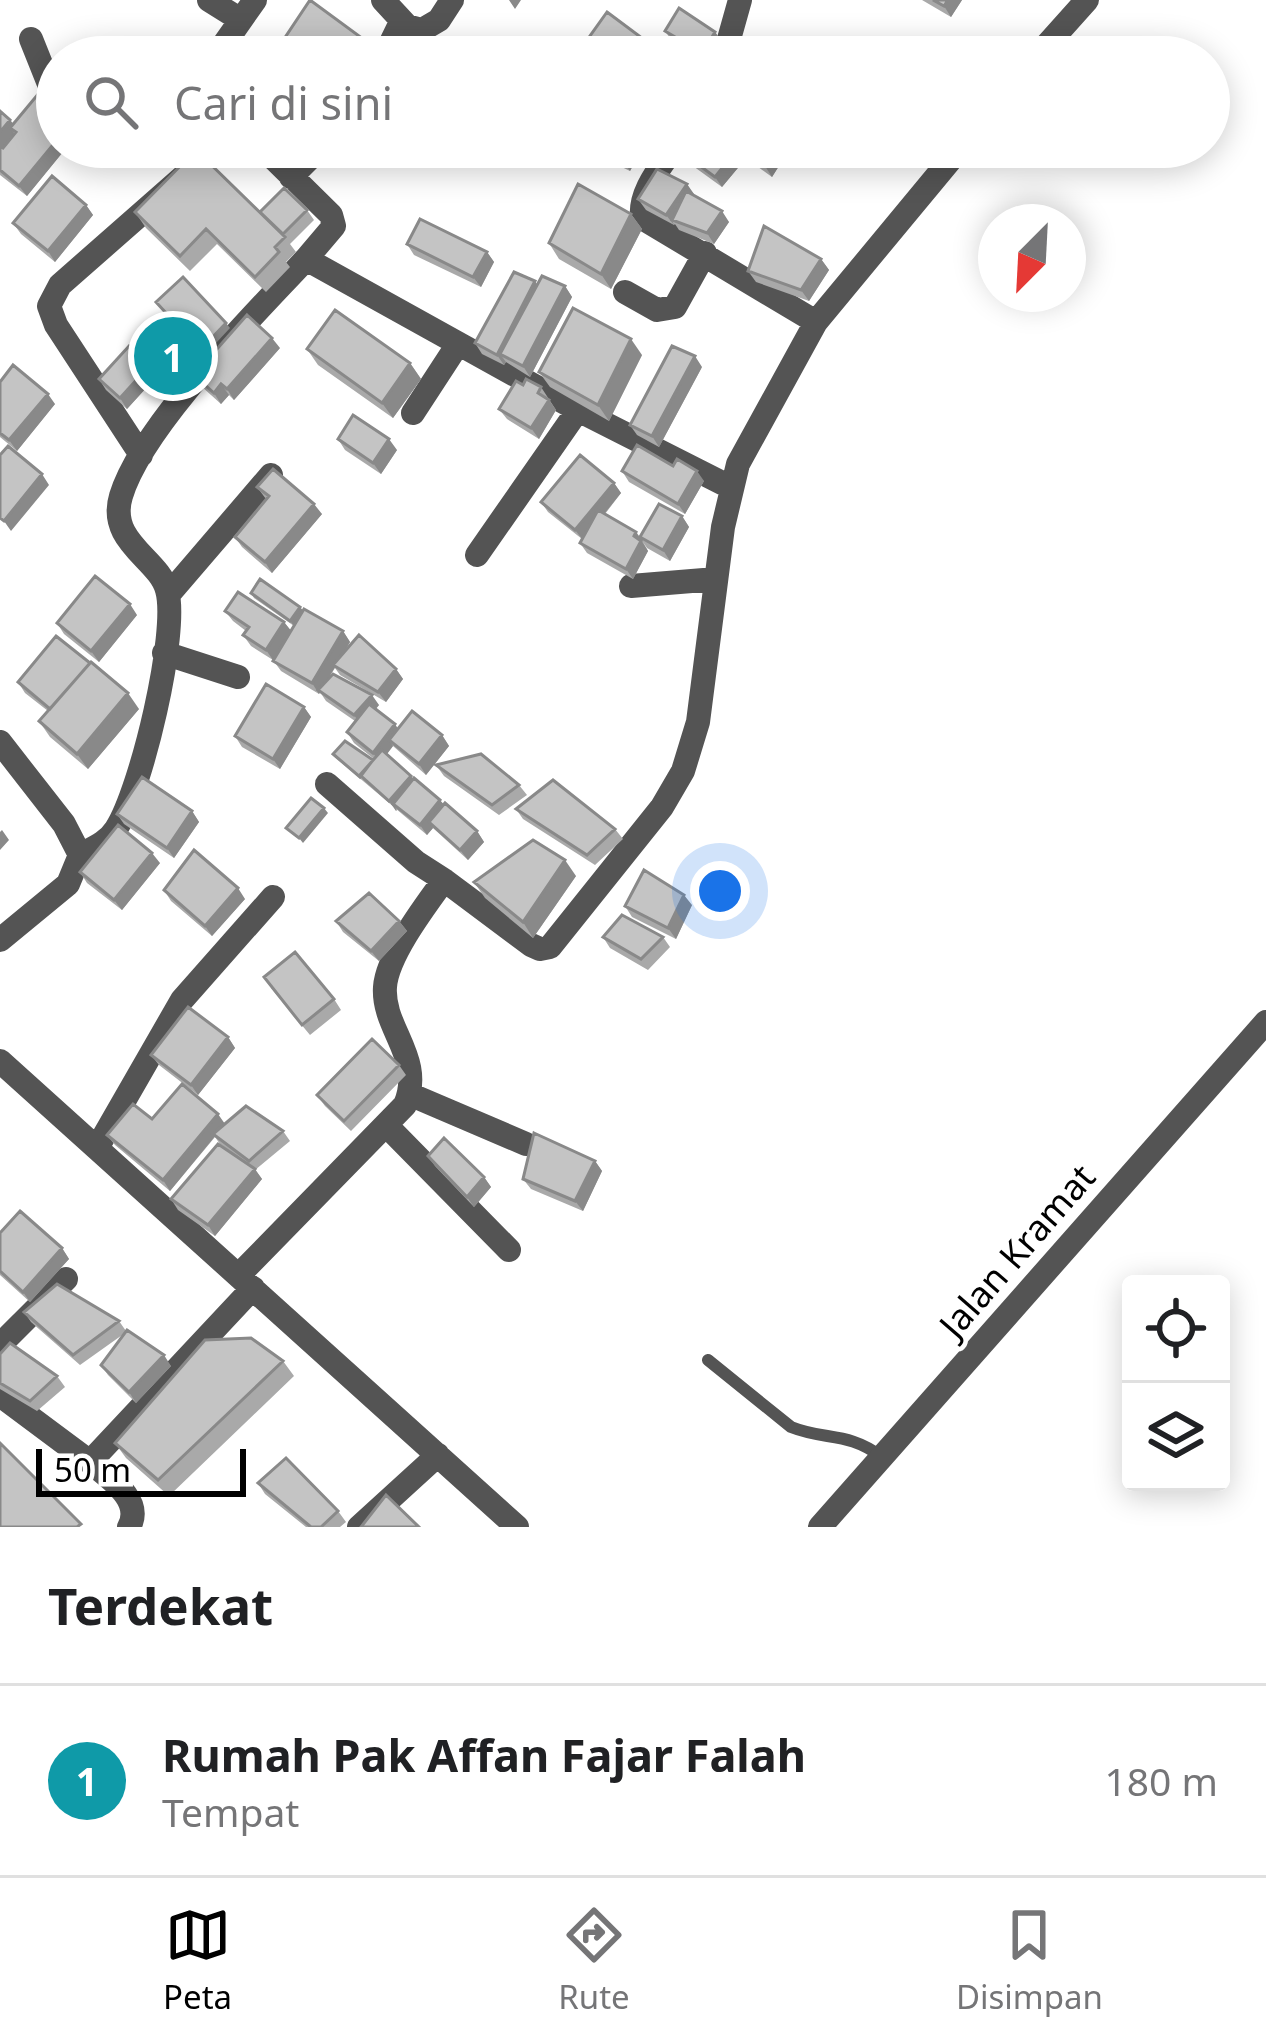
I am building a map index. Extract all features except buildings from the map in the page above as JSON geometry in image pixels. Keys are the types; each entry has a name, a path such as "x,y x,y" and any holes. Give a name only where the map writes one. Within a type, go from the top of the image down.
{"street":[{"path":"209,0 248,10 230,36"},
{"path":"383,0 401,22 422,30 439,20 452,0"},
{"path":"730,36 740,0"},
{"path":"1055,36 1087,0"},
{"path":"394,36 401,22"},
{"path":"31,39 36,52"},
{"path":"141,455 56,325 49,306 60,285 193,168"},
{"path":"0,940 68,884 80,855 113,835 132,801 147,757 169,594 162,575 138,555 118,518 121,497 153,433 334,226 332,215 282,168"},
{"path":"291,177 300,168"},
{"path":"661,168 640,206 642,218 816,322"},
{"path":"327,784 416,862 531,945 550,947 662,807 683,772 698,722 716,579 738,464 816,322 944,168"},
{"path":"625,292 667,311 675,307 705,254"},
{"path":"306,259 578,410 732,488"},
{"path":"413,412 458,344"},
{"path":"477,556 578,410"},
{"path":"169,594 271,475"},
{"path":"631,586 716,579"},
{"path":"164,653 238,677"},
{"path":"0,742 64,824 80,855"},
{"path":"90,1462 410,1094 407,1057 384,992 396,955 444,880"},
{"path":"98,1148 182,1000 273,897"},
{"name":"Jalan Kramat","path":"820,1527 1266,1022"},
{"path":"0,1061 517,1527"},
{"path":"410,1094 526,1144"},
{"path":"386,1125 509,1250"},
{"path":"0,1345 66,1279"},
{"path":"0,1395 90,1462 132,1502 134,1518 129,1527"},
{"path":"359,1527 438,1456"}],"lane":[{"path":"708,1360 791,1426 844,1436 883,1458"}],"place":[{"name":"Rumah Pak Affan Fajar Falah","path":"173,356"}]}
